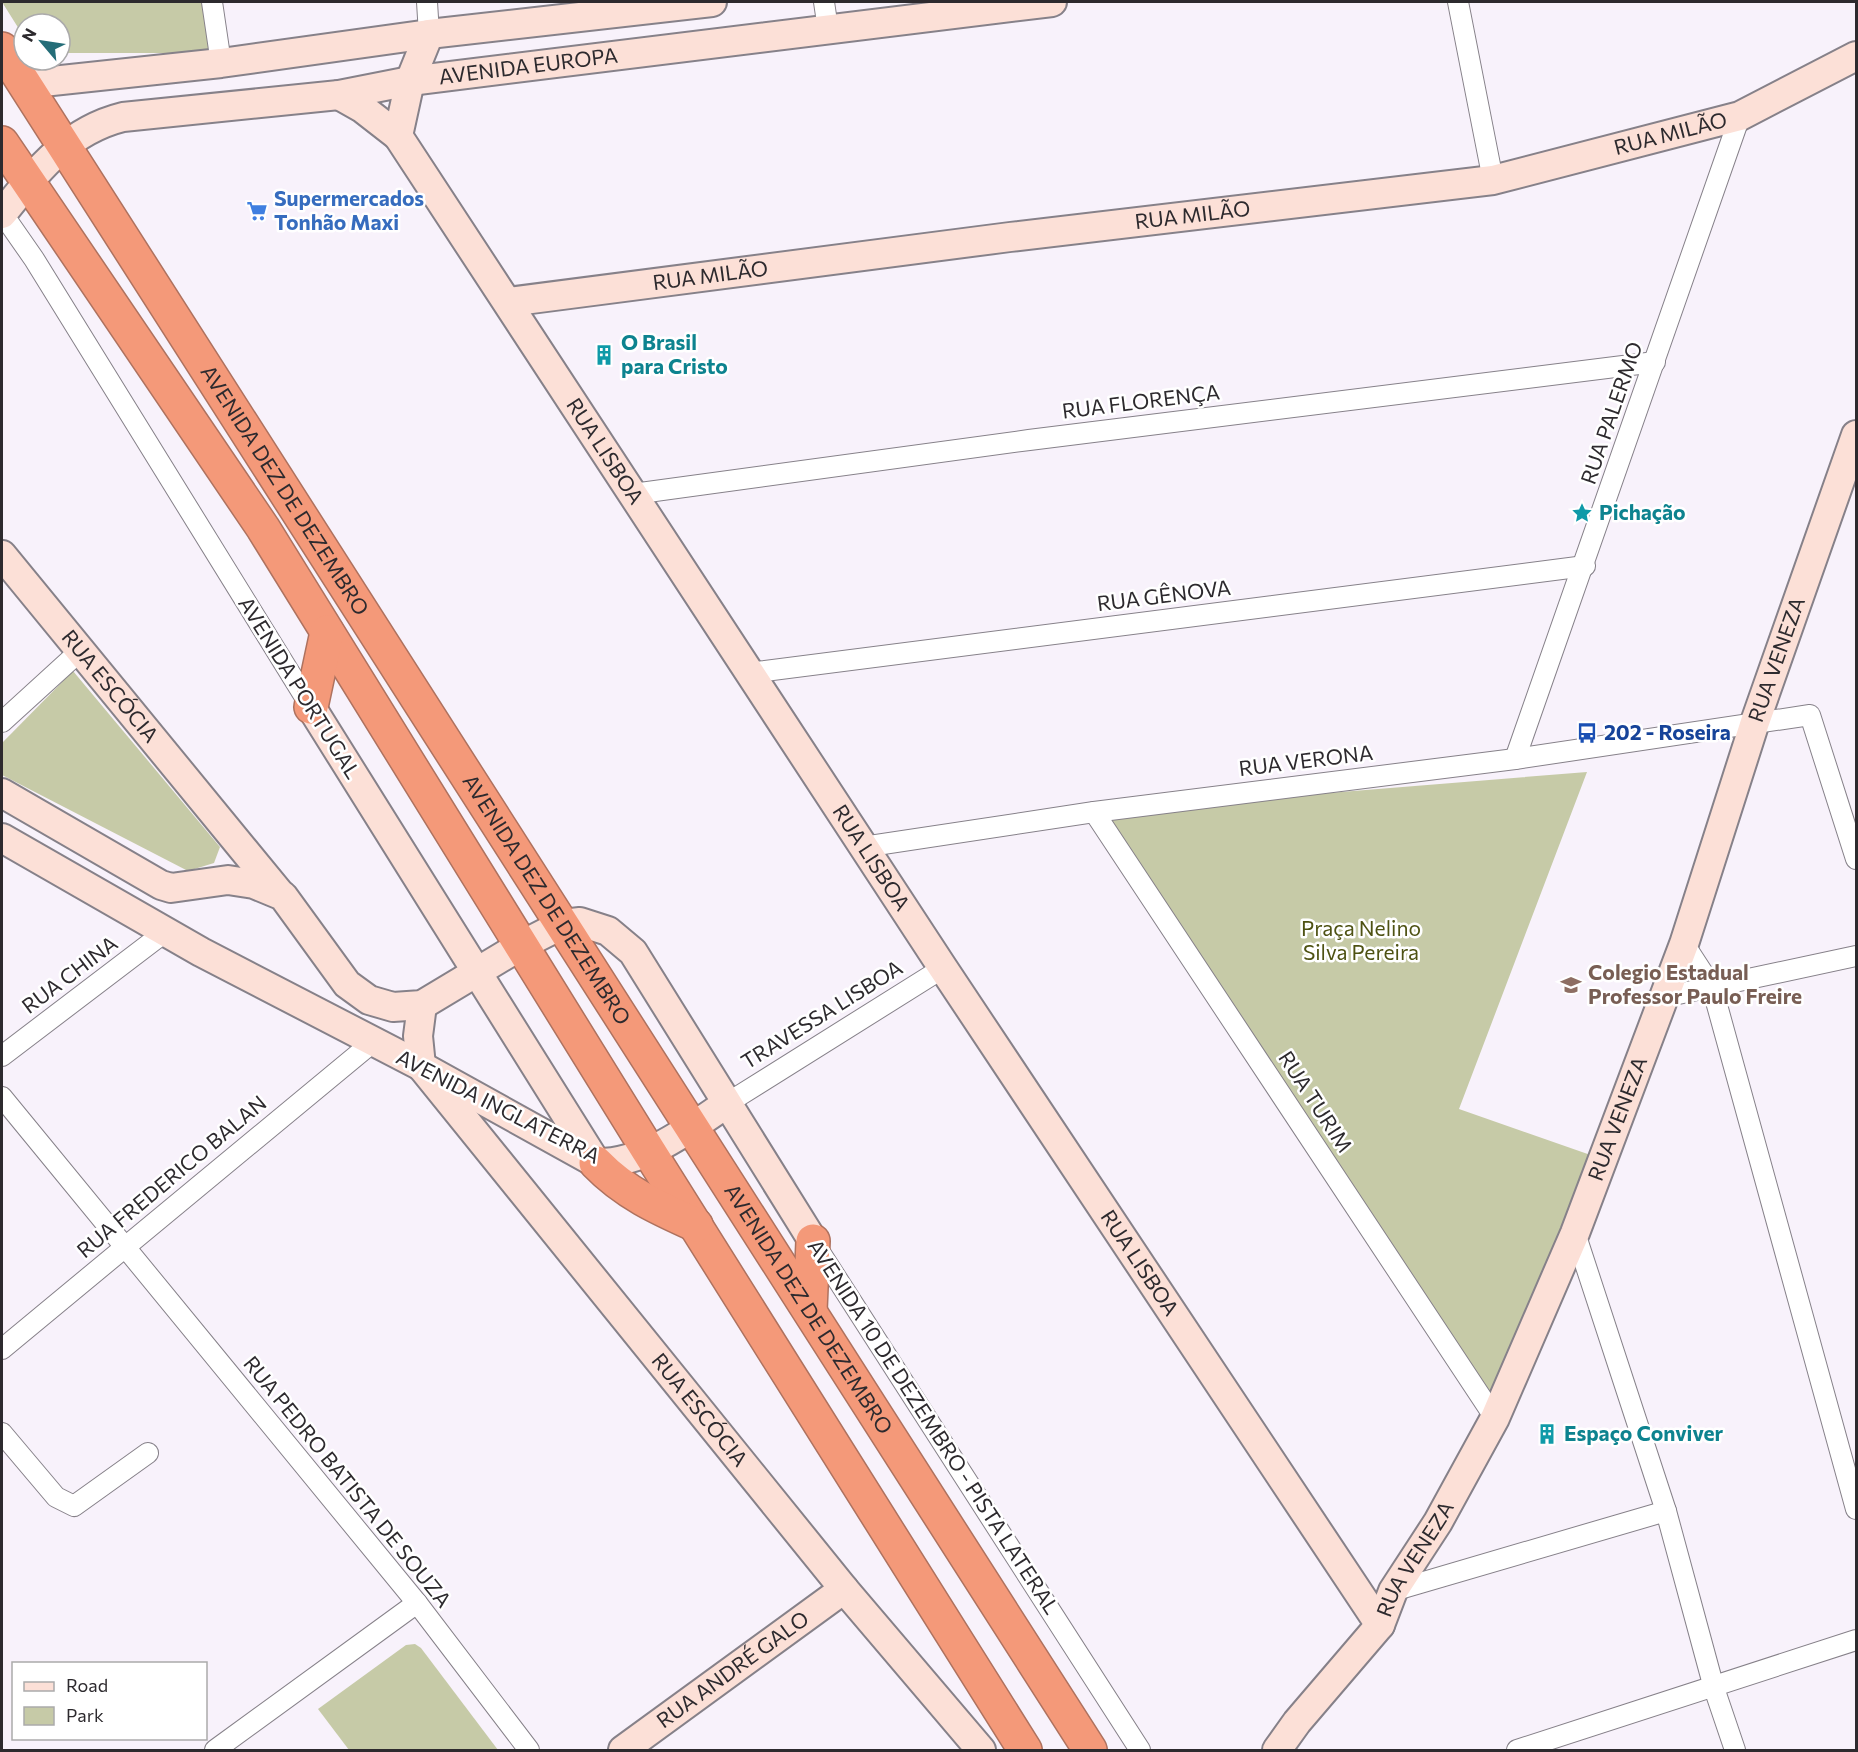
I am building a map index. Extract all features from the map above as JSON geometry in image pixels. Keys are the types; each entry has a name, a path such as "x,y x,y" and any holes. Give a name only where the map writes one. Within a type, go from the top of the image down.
{"highway":[{"name":"AVENIDA DEZ DE DEZEMBRO","path":"2,50 1090,1750"},
{"name":"AVENIDA DEZ DE DEZEMBRO","path":"2,143 263,528 648,1150 1025,1750"},
{"path":"311,707 327,632"},
{"path":"596,1163 615,1182 649,1204 696,1225"},
{"path":"810,1311 813,1241"}],"street":[{"path":"212,2 222,63"},
{"path":"398,136 410,81 429,34 427,2"},
{"name":"AVENIDA EUROPA","path":"24,84 222,63 429,34 712,2"},
{"name":"AVENIDA EUROPA","path":"2,214 26,181 63,145 104,121 123,117 339,95 410,81 826,15 1052,2"},
{"path":"1458,2 1493,180"},
{"name":"RUA MILÃO","path":"508,302 1010,237 1493,180 1740,116 1857,56"},
{"name":"RUA LISBOA","path":"339,95 362,108 398,136 748,673 1380,1625"},
{"name":"RUA PALERMO","path":"1515,759 1585,566 1740,116"},
{"name":"AVENIDA PORTUGAL","path":"2,214 34,259 596,1163"},
{"name":"RUA FLORENÇA","path":"633,494 1029,440 1655,362"},
{"name":"RUA VENEZA","path":"1278,1750 1296,1722 1380,1625 1393,1591 1438,1522 1495,1418 1575,1233 1684,944 1755,722 1857,435"},
{"name":"RUA ESCÓCIA","path":"2,555 283,896"},
{"name":"RUA GÊNOVA","path":"748,673 1585,566"},
{"path":"2,722 80,651"},
{"name":"RUA VERONA","path":"863,847 1094,812 1515,759 1810,715 1857,859"},
{"path":"2,794 171,888 228,880 254,884 283,896 347,984 369,1000 393,1007 422,1005 522,945 563,924 580,922 608,931 633,952 726,1104"},
{"name":"RUA TURIM","path":"1094,812 1495,1418"},
{"path":"218,817 228,880"},
{"name":"AVENIDA INGLATERRA","path":"2,838 165,932 421,1066 596,1163 631,1160 692,1127 726,1104"},
{"path":"165,932 174,908 171,888"},
{"name":"RUA CHINA","path":"2,1056 165,932"},
{"path":"1684,944 1712,987 1857,1509"},
{"path":"1664,997 1857,956"},
{"name":"TRAVESSA LISBOA","path":"726,1104 943,968"},
{"path":"421,1066 418,1036 422,1005"},
{"name":"RUA FREDERICO BALAN","path":"2,1349 373,1042"},
{"name":"RUA ESCÓCIA","path":"421,1066 844,1589 981,1750"},
{"name":"RUA PEDRO BATISTA DE SOUZA","path":"2,1097 123,1248 417,1603 529,1750"},
{"name":"AVENIDA 10 DE DEZEMBRO - PISTA LATERAL","path":"726,1104 1140,1750"},
{"path":"1575,1233 1666,1511 1714,1688 1735,1750"},
{"path":"2,1433 56,1497 74,1506 148,1453"},
{"path":"1393,1591 1666,1511"},
{"name":"RUA ANDRÉ GALO","path":"623,1750 844,1589"},
{"path":"215,1750 417,1603"},
{"path":"1517,1750 1857,1640"}],"green space":[{"path":"2,2 203,2 211,53 72,53 72,12 12,12 12,18"},
{"path":"73,671 220,847 214,863 188,871 2,775 2,743"},
{"name":"Praça Nelino Silva Pereira","path":"1587,772 1459,1109 1602,1159 1495,1418 1094,812"},
{"path":"415,1644 421,1648 498,1750 349,1750 318,1709 406,1645"}],"place":[{"name":"Supermercados Tonhão Maxi","path":"257,211"},
{"name":"O Brasil para Cristo","path":"604,355"},
{"name":"Pichação","path":"1582,513"},
{"name":"202 - Roseira","path":"1587,733"},
{"name":"Colegio Estadual Professor Paulo Freire","path":"1571,985"},
{"name":"Espaço Conviver","path":"1547,1434"}]}
